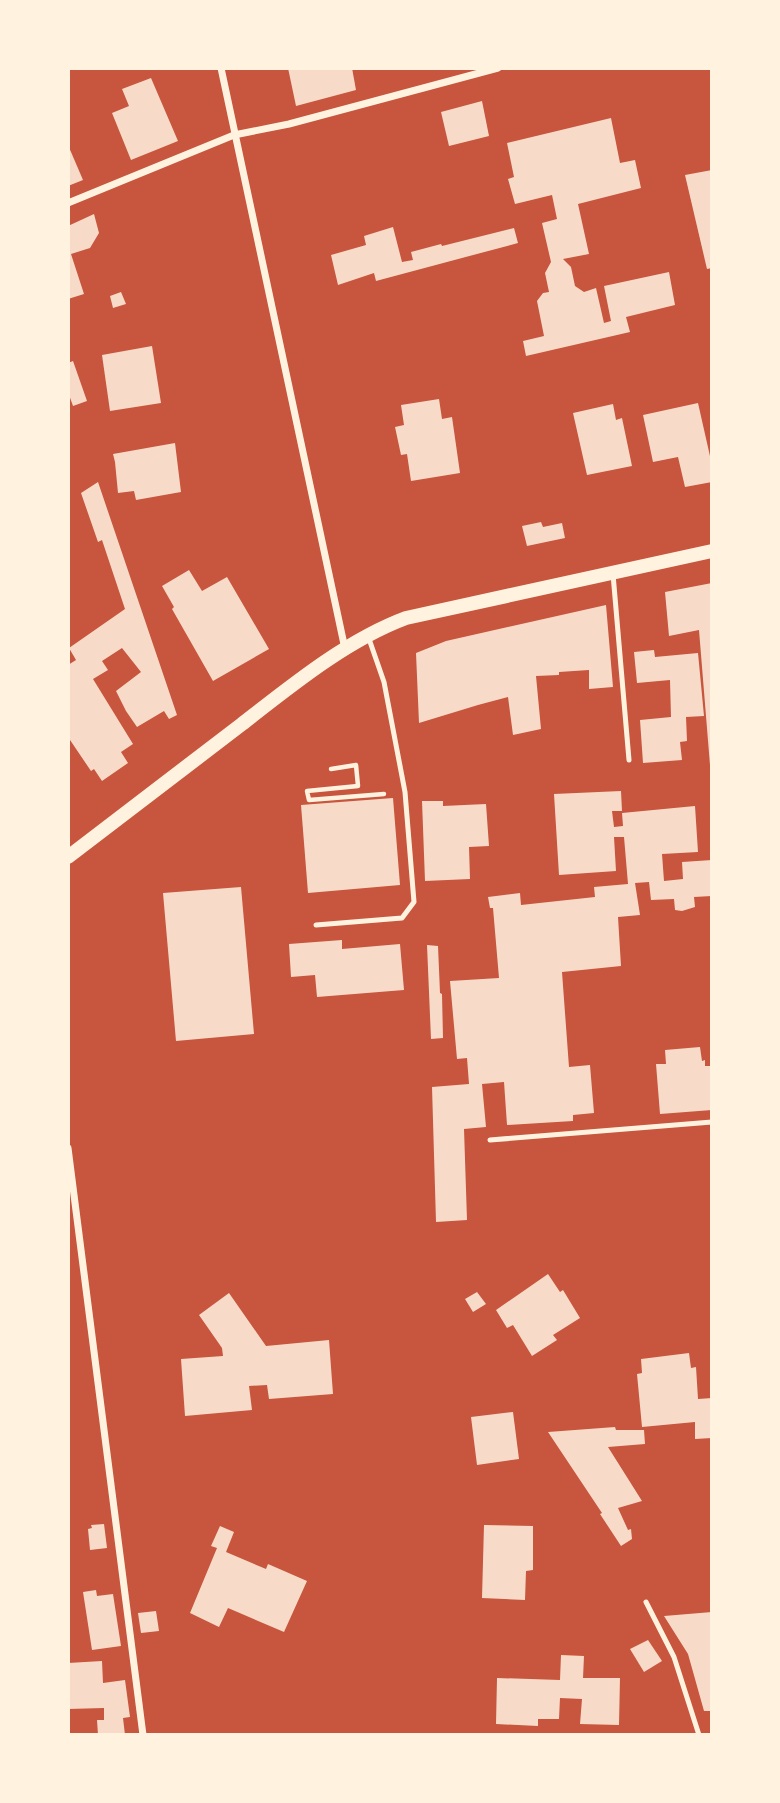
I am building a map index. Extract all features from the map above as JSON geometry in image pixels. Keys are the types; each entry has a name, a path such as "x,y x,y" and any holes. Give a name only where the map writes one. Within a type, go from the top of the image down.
{"main road":[{"path":"68,857 290,687 368,636 407,618 712,551"}],"street":[{"path":"221,68 345,650"},
{"path":"68,203 234,135 289,124 498,68"},
{"path":"68,1148 143,1735"}],"lane":[{"path":"613,571 629,760"},
{"path":"316,925 401,918 414,902 405,792 384,682 368,636"},
{"path":"490,1140 712,1122"},
{"path":"646,1602 674,1657 699,1735"}],"path":[{"path":"331,769 356,765 358,786 307,791 309,800 405,792"}],"building":[{"path":"288,68 352,68 356,90 296,106"},
{"path":"151,78 178,141 131,160 112,113 129,106 122,89"},
{"path":"482,101 489,136 449,146 441,112"},
{"path":"611,118 620,163 635,160 641,188 578,204 589,254 563,259 571,267 575,286 584,292 596,288 604,323 611,321 604,286 669,272 675,305 626,317 630,332 526,356 523,341 544,336 537,301 543,293 549,292 545,273 551,262 542,223 557,219 552,195 515,204 508,179 514,177 507,143"},
{"path":"68,145 83,180 68,186"},
{"path":"712,170 712,268 707,269 685,175"},
{"path":"94,214 99,233 90,248 71,254 84,294 68,299 68,226"},
{"path":"393,227 402,262 413,260 411,252 514,228 518,243 376,281 374,273 338,285 331,255 366,245 364,236"},
{"path":"121,292 126,304 113,308 110,296"},
{"path":"152,346 161,403 110,411 102,355"},
{"path":"73,361 87,401 73,406 68,392 68,363"},
{"path":"439,399 442,419 452,417 460,473 411,481 407,454 401,455 395,427 404,425 401,405"},
{"path":"698,403 712,465 712,482 685,487 678,457 653,462 643,415"},
{"path":"613,404 616,420 622,418 632,466 587,475 573,413"},
{"path":"175,443 181,492 136,500 134,491 118,493 113,454"},
{"path":"98,482 177,715 169,719 164,711 137,727 116,691 141,672 122,648 102,661 108,670 93,679 133,744 121,752 128,763 102,781 94,769 91,771 68,737 68,665 76,660 69,648 125,609 102,540 98,542 81,493"},
{"path":"541,522 543,527 562,523 565,538 527,546 522,526"},
{"path":"189,570 202,591 227,577 269,649 213,681 162,586"},
{"path":"712,583 710,765 699,630 669,636 665,592"},
{"path":"606,605 613,687 589,689 589,670 536,676 541,729 513,735 508,697 419,723 416,653 446,641"},
{"path":"654,650 655,657 698,653 704,716 686,717 687,741 680,742 682,760 643,763 640,720 671,717 670,680 637,683 634,652"},
{"path":"621,791 622,811 612,811 614,827 623,826 622,813 695,806 698,852 662,854 664,881 683,879 682,862 712,860 712,896 694,897 695,907 675,910 674,899 651,900 649,882 635,883 640,915 618,917 621,966 562,972 569,1067 590,1065 594,1113 573,1115 573,1121 507,1125 504,1082 482,1084 486,1127 464,1129 467,1220 436,1222 432,1087 469,1084 467,1058 457,1059 450,981 499,978 493,908 490,908 488,897 520,893 521,905 595,897 594,887 628,884 624,837 614,837 616,871 559,875 554,794"},
{"path":"393,798 400,885 308,893 301,805"},
{"path":"422,801 443,801 443,806 486,804 489,846 469,847 470,879 425,881"},
{"path":"241,887 254,1034 176,1041 163,893"},
{"path":"342,940 342,949 400,944 404,990 317,997 315,975 291,977 289,944"},
{"path":"427,945 438,946 443,1038 431,1039"},
{"path":"700,1047 705,1066 712,1066 712,1110 660,1114 656,1064 666,1064 665,1050"},
{"path":"548,1274 560,1292 563,1290 580,1318 553,1335 557,1340 532,1356 513,1325 507,1328 496,1310"},
{"path":"477,1292 486,1304 473,1312 465,1299"},
{"path":"229,1293 266,1346 329,1340 333,1394 269,1399 267,1385 249,1386 252,1410 185,1416 181,1359 223,1356 222,1348 199,1315"},
{"path":"689,1353 691,1368 696,1367 698,1399 712,1398 712,1438 695,1439 695,1422 642,1427 637,1374 642,1373 641,1359"},
{"path":"513,1412 519,1459 477,1465 471,1417"},
{"path":"615,1427 616,1430 644,1430 645,1444 608,1447 642,1501 618,1508 628,1530 631,1529 632,1539 621,1546 548,1432"},
{"path":"104,1524 107,1548 90,1550 88,1529 92,1528 91,1525"},
{"path":"484,1525 533,1526 533,1570 526,1571 525,1600 482,1598"},
{"path":"220,1526 234,1532 226,1552 266,1569 268,1564 307,1581 284,1632 228,1608 219,1627 190,1613 217,1548 211,1546"},
{"path":"96,1590 97,1596 113,1594 121,1646 92,1650 83,1592"},
{"path":"156,1611 159,1631 141,1633 138,1613"},
{"path":"712,1612 712,1711 704,1711 688,1654 664,1616"},
{"path":"648,1640 662,1661 644,1672 630,1649"},
{"path":"561,1655 584,1656 583,1678 620,1678 619,1725 580,1724 582,1699 560,1698 559,1719 538,1719 538,1726 496,1724 497,1678 560,1680"},
{"path":"102,1661 103,1683 125,1680 130,1717 123,1718 125,1735 98,1735 97,1720 104,1720 104,1708 68,1709 68,1663"}]}
